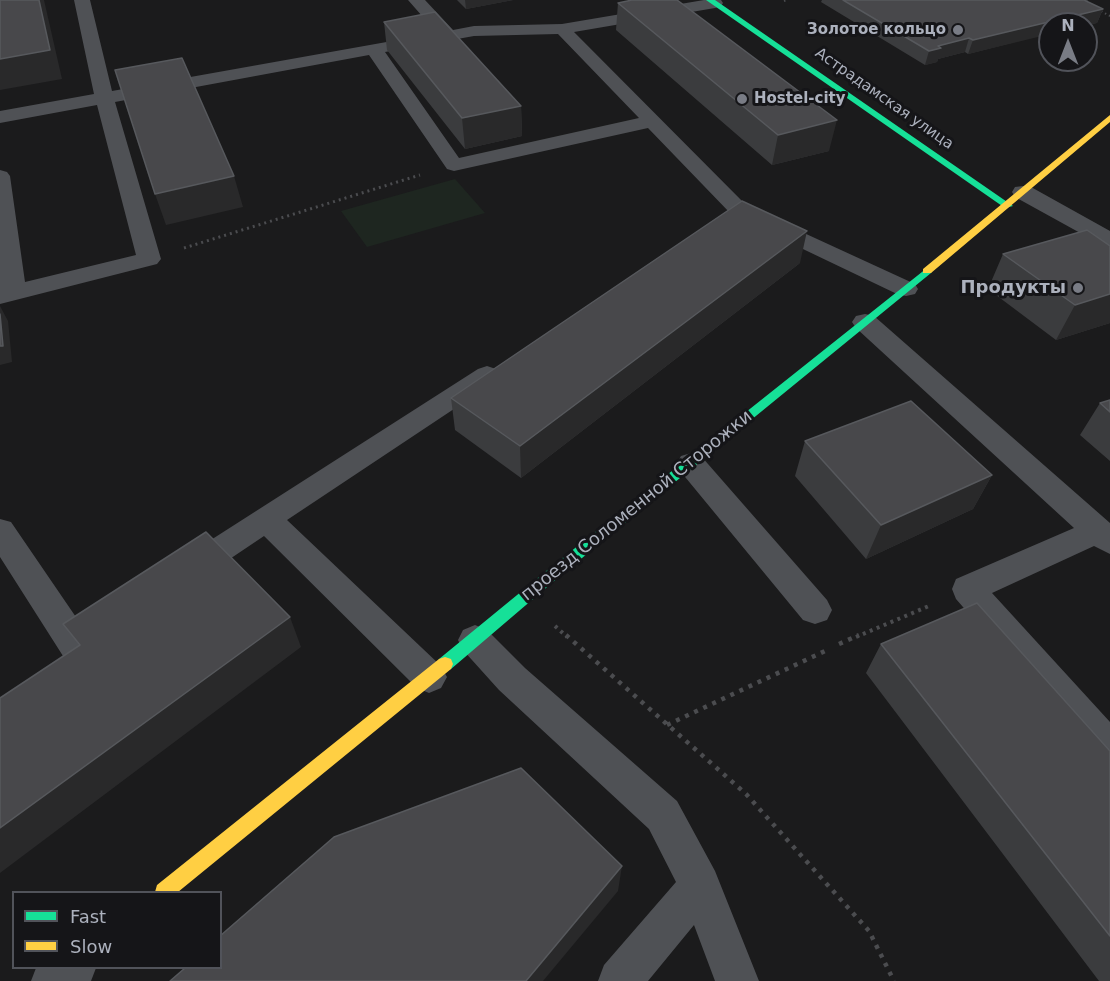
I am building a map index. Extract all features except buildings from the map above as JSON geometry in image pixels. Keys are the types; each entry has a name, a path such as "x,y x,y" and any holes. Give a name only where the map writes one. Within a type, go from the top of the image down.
{"street":[{"name":"Астрадамская улица","path":"713,2 1016,199"},
{"name":"проезд Соломенной Сторожки","path":"165,891 475,640 522,597 866,322 1016,199 1110,117"},
{"path":"55,981 71,969"}],"lane":[{"path":"0,176 7,294 149,260 104,98 82,0"},
{"path":"416,0 448,36"},
{"path":"0,117 474,31 562,28 713,2"},
{"path":"562,28 651,121 729,216 906,289"},
{"path":"374,49 454,165 651,121"},
{"path":"1016,199 1110,240"},
{"path":"866,322 1104,536 968,589 1110,749"},
{"path":"161,589 503,364"},
{"path":"691,464 815,610"},
{"path":"266,519 429,677"},
{"path":"0,531 75,645 132,607"},
{"path":"475,640 512,679 663,815 700,886 737,981"},
{"path":"620,981 700,886"}],"path":[{"path":"1091,5 1110,16"},
{"path":"149,260 286,215 454,165"},
{"path":"667,725 841,644 968,589"},
{"path":"522,597 746,794 869,931 894,981"}],"shaded area":[{"path":"455,179 485,213 367,247 341,211"}],"traffic: fast":[{"path":"710,0 1008,206"},
{"path":"445,664 927,271"}],"traffic: slow":[{"path":"927,271 1110,118"},
{"path":"165,891 445,664"}],"place":[{"name":"Золотое кольцо","path":"958,30"},
{"name":"Hostel-city","path":"742,99"},
{"name":"Продукты","path":"1078,288"}]}
